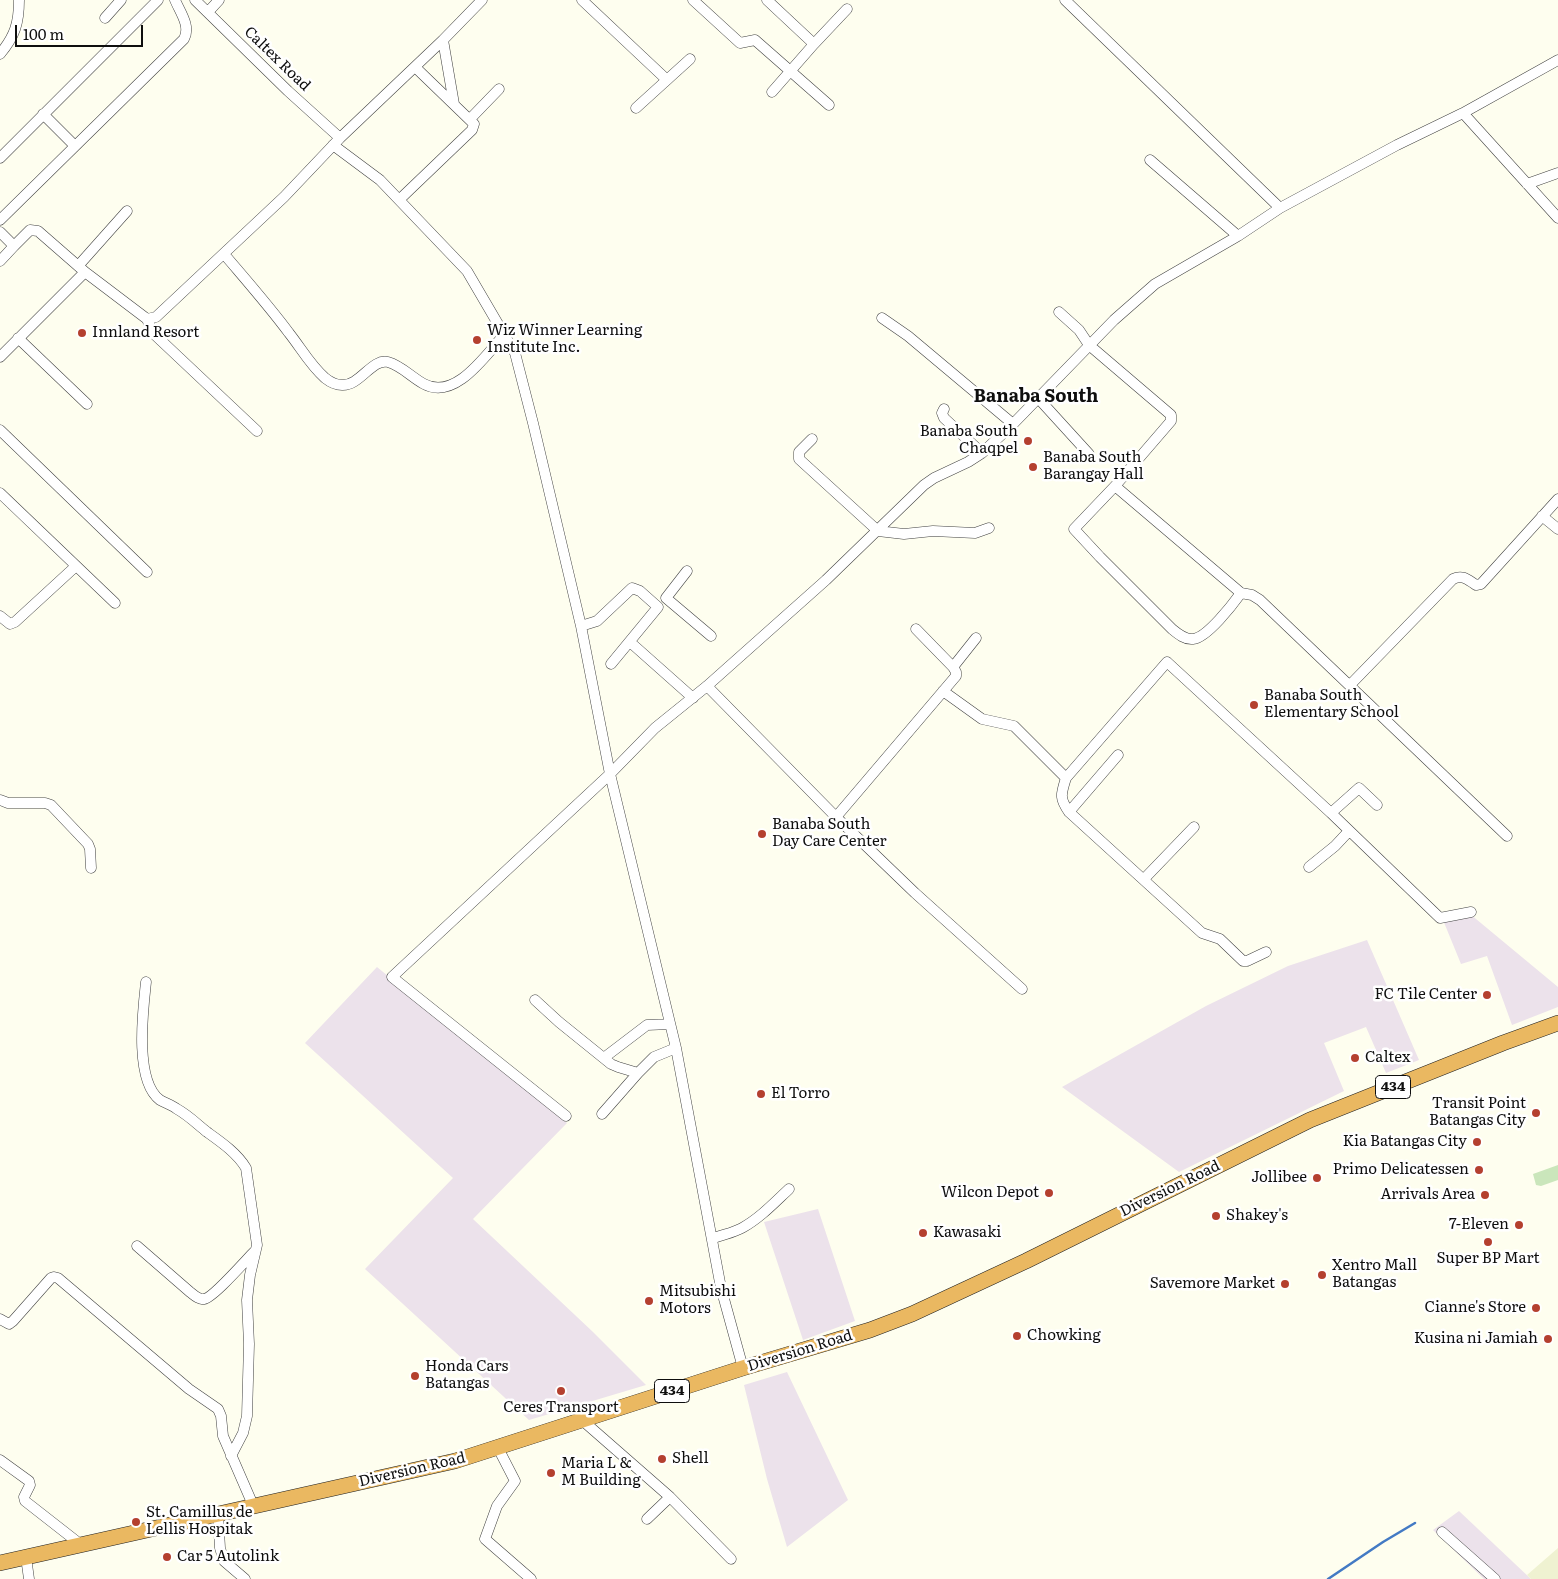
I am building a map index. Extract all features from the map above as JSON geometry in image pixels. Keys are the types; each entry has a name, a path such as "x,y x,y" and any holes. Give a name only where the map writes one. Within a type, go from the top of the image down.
{"highway":[{"name":"Diversion Road","path":"0,1563 454,1461 743,1368 826,1344 912,1314 1026,1261 1310,1120 1558,1023"}],"street":[{"path":"0,54 11,41 19,16 18,0"},
{"path":"106,18 120,0"},
{"path":"0,158 158,0"},
{"path":"0,220 74,145 184,39 187,34 187,28 175,0"},
{"name":"Caltex Road","path":"195,0 336,141 400,199 467,271 515,353 581,626 610,774 676,1048 721,1288 743,1368"},
{"path":"208,12 219,0"},
{"path":"147,319 156,317 284,197 336,141 443,40 482,0"},
{"path":"582,0 666,80"},
{"path":"693,0 740,43 755,40 828,105"},
{"path":"767,0 814,44"},
{"path":"1065,0 1280,208"},
{"path":"772,92 847,9"},
{"path":"443,40 454,104"},
{"path":"636,108 690,59"},
{"path":"566,1116 392,977 610,774 655,728 707,686 826,580 924,485 982,453 1013,424 1114,320 1155,284 1238,236 1280,208 1398,144 1463,113 1557,62"},
{"path":"400,199 472,130 474,124 415,67"},
{"path":"470,119 499,88"},
{"path":"1463,113 1558,218"},
{"path":"43,114 74,145"},
{"path":"1150,160 1238,236"},
{"path":"1527,184 1558,173"},
{"path":"0,357 81,269 127,212"},
{"path":"0,260 30,230 38,231 81,269 147,319 153,333 257,431"},
{"path":"0,232 14,246"},
{"path":"224,254 290,333 312,365 334,384 344,386 358,380 378,363 386,362 400,367 425,384 447,387 462,380 504,334"},
{"path":"1059,312 1079,330 1089,345 1171,415 1172,418 1172,421 1074,529 1183,638 1194,639 1221,619 1242,593"},
{"path":"882,318 908,336 1013,424"},
{"path":"18,338 87,404"},
{"path":"1038,398 1089,454"},
{"path":"944,409 942,413 944,418 982,453"},
{"path":"0,430 147,572"},
{"path":"812,439 799,452 799,459 878,531 904,534 933,531 975,533 989,528"},
{"path":"1114,486 1242,593 1252,595 1260,600 1507,836"},
{"path":"1,496 115,603"},
{"path":"1350,685 1453,579 1459,576 1476,585 1481,584 1558,499"},
{"path":"1542,516 1558,528"},
{"path":"0,616 10,624 14,622 76,566"},
{"path":"611,664 687,572"},
{"path":"581,626 597,621 632,588 640,591 658,607"},
{"path":"666,598 711,636"},
{"path":"836,816 956,676 953,667 916,629"},
{"path":"953,667 976,638"},
{"path":"630,642 693,698"},
{"path":"1266,952 1247,961 1243,960 1217,937 1202,933 1069,812 1062,802 1061,795 1066,778 1167,662 1331,812 1349,832 1440,918 1471,912"},
{"path":"707,686 915,893 1022,989"},
{"path":"943,691 982,719 1014,726 1066,778"},
{"path":"1069,812 1118,755"},
{"path":"1331,812 1359,788 1377,805"},
{"path":"0,800 8,803 45,803 50,805 88,844 91,868"},
{"path":"1144,879 1194,827"},
{"path":"1309,866 1335,846 1349,832"},
{"path":"146,982 142,1027 144,1069 149,1084 159,1099 176,1108 240,1158 246,1168 249,1184 257,1245 247,1300 249,1344 247,1416 231,1456"},
{"path":"535,1000 559,1022 618,1067 638,1073"},
{"path":"606,1057 647,1025 670,1024"},
{"path":"602,1114 638,1073 654,1058 676,1048"},
{"path":"712,1239 741,1228 766,1211 789,1189"},
{"path":"136,1246 190,1292 204,1299 208,1298 226,1282 255,1251"},
{"path":"0,1320 9,1324 51,1278 54,1276 58,1278 189,1390 218,1409 223,1436 253,1505"},
{"path":"582,1420 670,1497 732,1559"},
{"path":"498,1448 515,1481 497,1506 486,1538 531,1579"},
{"path":"0,1460 29,1481 30,1485 24,1497 25,1501 80,1544"},
{"path":"647,1519 670,1497"},
{"path":"218,1513 220,1548 224,1561 245,1579"},
{"path":"1442,1532 1495,1579"},
{"path":"26,1557 29,1579"}],"shaded area":[{"path":"1470,914 1558,987 1558,1007 1512,1025 1487,956 1461,964 1443,920"},
{"path":"1367,940 1419,1060 1386,1073 1366,1027 1324,1043 1344,1091 1179,1172 1062,1087 1206,1006 1288,966"},
{"name":"Ceres Transport","path":"377,967 567,1123 473,1219 593,1332 646,1385 529,1420 365,1269 453,1178 305,1043"},
{"path":"818,1209 855,1321 803,1340 764,1222"},
{"path":"787,1372 848,1500 787,1547 767,1479 744,1385"},
{"path":"1459,1511 1531,1579 1484,1579 1433,1530"}],"green space":[{"path":"1558,1165 1558,1180 1541,1186 1536,1185 1533,1174"},
{"path":"1558,1548 1558,1579 1531,1579 1527,1575"}],"waterway":[{"path":"1328,1579 1415,1523"}],"place":[{"name":"Innland Resort","path":"82,333"},
{"name":"Wiz Winner Learning Institute Inc.","path":"477,340"},
{"name":"Banaba South Chaqpel","path":"1028,441"},
{"name":"Banaba South Barangay Hall","path":"1033,467"},
{"name":"Banaba South Elementary School","path":"1254,705"},
{"name":"Banaba South Day Care Center","path":"762,834"},
{"name":"FC Tile Center","path":"1487,995"},
{"name":"Caltex","path":"1355,1058"},
{"name":"El Torro","path":"761,1094"},
{"name":"Transit Point Batangas City","path":"1536,1113"},
{"name":"Kia Batangas City","path":"1477,1142"},
{"name":"Primo Delicatessen","path":"1479,1170"},
{"name":"Jollibee","path":"1317,1178"},
{"name":"Wilcon Depot","path":"1049,1193"},
{"name":"Arrivals Area","path":"1485,1195"},
{"name":"Shakey's","path":"1216,1216"},
{"name":"7-Eleven","path":"1519,1225"},
{"name":"Kawasaki","path":"923,1233"},
{"name":"Super BP Mart","path":"1488,1242"},
{"name":"Xentro Mall Batangas","path":"1322,1275"},
{"name":"Savemore Market","path":"1285,1284"},
{"name":"Mitsubishi Motors","path":"649,1301"},
{"name":"Cianne's Store","path":"1536,1308"},
{"name":"Chowking","path":"1017,1336"},
{"name":"Kusina ni Jamiah","path":"1548,1339"},
{"name":"Honda Cars Batangas","path":"415,1376"},
{"name":"Ceres Transport","path":"561,1391"},
{"name":"Shell","path":"662,1459"},
{"name":"Maria L & M Building","path":"551,1473"},
{"name":"St. Camillus de Lellis Hospitak","path":"136,1522"},
{"name":"Car 5 Autolink","path":"167,1557"}],"district":[{"name":"Banaba South","path":"1036,397"}]}
